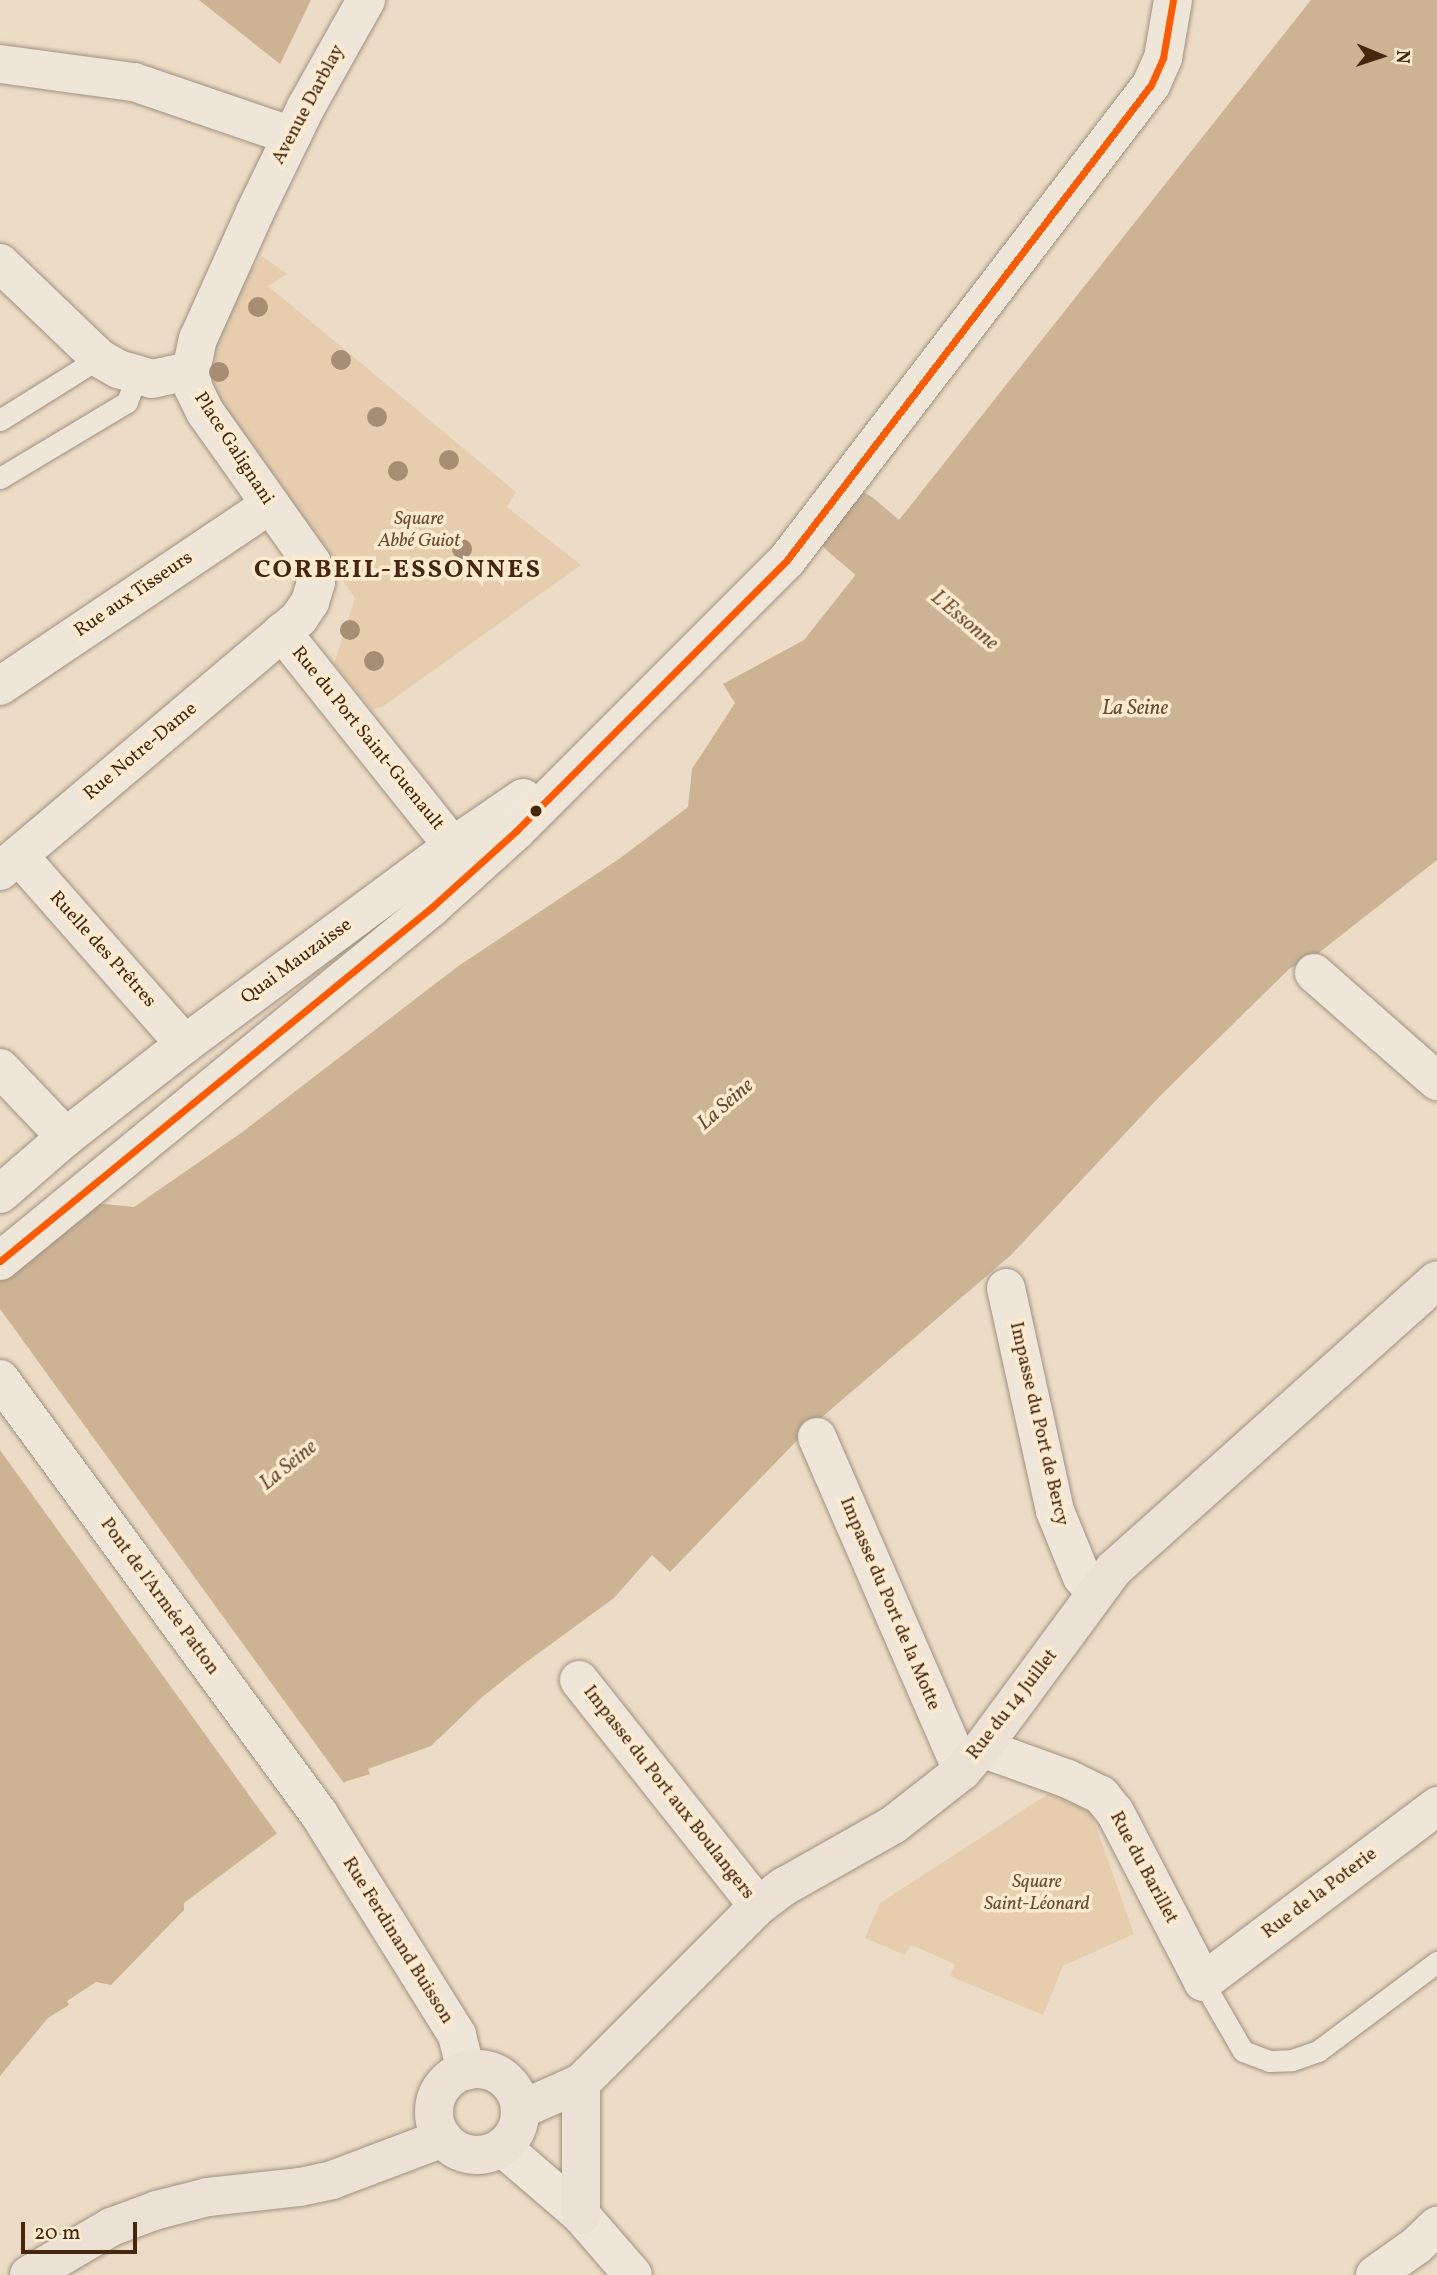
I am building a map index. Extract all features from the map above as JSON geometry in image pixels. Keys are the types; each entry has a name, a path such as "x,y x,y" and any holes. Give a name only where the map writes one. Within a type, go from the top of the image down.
{"main road":[{"name":"Rue du 14 Juillet","path":"520,2110 581,2083 758,1906 785,1886 892,1825 972,1759 1114,1569 1437,1280"},
{"path":"466,2071 488,2071 506,2081 514,2090 520,2110 516,2131 502,2147 482,2155 470,2155 450,2146 443,2138 434,2116 439,2093 455,2075 466,2071"},
{"path":"581,2083 581,2215"},
{"path":"29,2275 111,2227 157,2210 208,2197 300,2187 332,2180 443,2138"}],"street":[{"name":"Avenue Darblay","path":"255,212 292,136 366,0"},
{"name":"Quai Mauzaisse","path":"0,1261 432,907 516,831 787,560 1151,85 1163,58 1172,0"},
{"path":"0,64 134,82 292,136"},
{"name":"Place Galignani","path":"255,212 198,339 191,371 193,387 205,412 312,563 316,582 310,602 299,618 282,632"},
{"path":"0,263 99,358 137,376 167,378 191,371"},
{"name":"Rue aux Tisseurs","path":"0,686 269,505"},
{"name":"Rue du Port Saint-Guenault","path":"282,632 453,846"},
{"name":"Rue Notre-Dame","path":"9,864 282,632"},
{"name":"Quai Mauzaisse","path":"0,1194 66,1137 185,1044 453,846 603,744"},
{"name":"Ruelle des Prêtres","path":"9,864 185,1044"},
{"path":"1314,972 1437,1081"},
{"path":"0,1068 66,1137"},
{"name":"Impasse du Port de Bercy","path":"1006,1289 1055,1511 1082,1577 1096,1593"},
{"name":"Pont de l'Armée Patton","path":"0,1379 319,1814"},
{"name":"Impasse du Port de la Motte","path":"817,1437 972,1759"},
{"name":"Impasse du Port aux Boulangers","path":"579,1680 758,1906"},
{"name":"Rue du Barillet","path":"972,1759 1077,1782 1101,1795 1115,1812 1203,1982"},
{"name":"Rue de la Poterie","path":"1203,1982 1437,1806"},
{"name":"Rue Ferdinand Buisson","path":"319,1814 457,2035 466,2071"},
{"path":"502,2147 581,2215 633,2275"},
{"path":"1375,2275 1416,2246 1437,2226"}],"lane":[{"path":"0,420 99,358"},
{"path":"0,478 127,402 137,376"},
{"path":"1203,1982 1243,2050 1269,2061 1292,2060 1318,2051 1437,1962"}],"green space":[{"name":"Square Abbé Guiot","path":"262,256 287,274 268,286 516,492 507,507 581,565 382,707 372,709 334,664 355,598 212,399 213,347 233,294"},
{"name":"Square Saint-Léonard","path":"1054,1790 1088,1804 1134,1934 1063,1966 1043,2015 950,1976 955,1964 911,1945 905,1955 865,1938 880,1903"}],"water":[{"path":"199,0 311,0 280,64"},
{"name":"La Seine","path":"1311,0 1437,0 1437,860 1316,955 1289,969 1163,1093 1011,1255 807,1430 670,1572 652,1555 614,1598 480,1699 431,1746 368,1769 370,1774 347,1781 184,1903 184,1910 111,1985 96,1982 67,2001 69,2005 48,2018 0,2076 0,1281 94,1203 134,1207 241,1133 457,967 619,859 688,807 692,769 735,703 723,684 804,640"}],"pier":[{"path":"0,1309 346,1786 280,1838 0,1450"}],"waterway":[{"name":"L'Essonne","path":"851,525 952,611"}],"transit line":[{"path":"0,1261 432,907 516,831 787,560 1151,85 1163,58 1173,0"}],"district":[{"name":"CORBEIL-ESSONNES","path":"398,571"}]}
